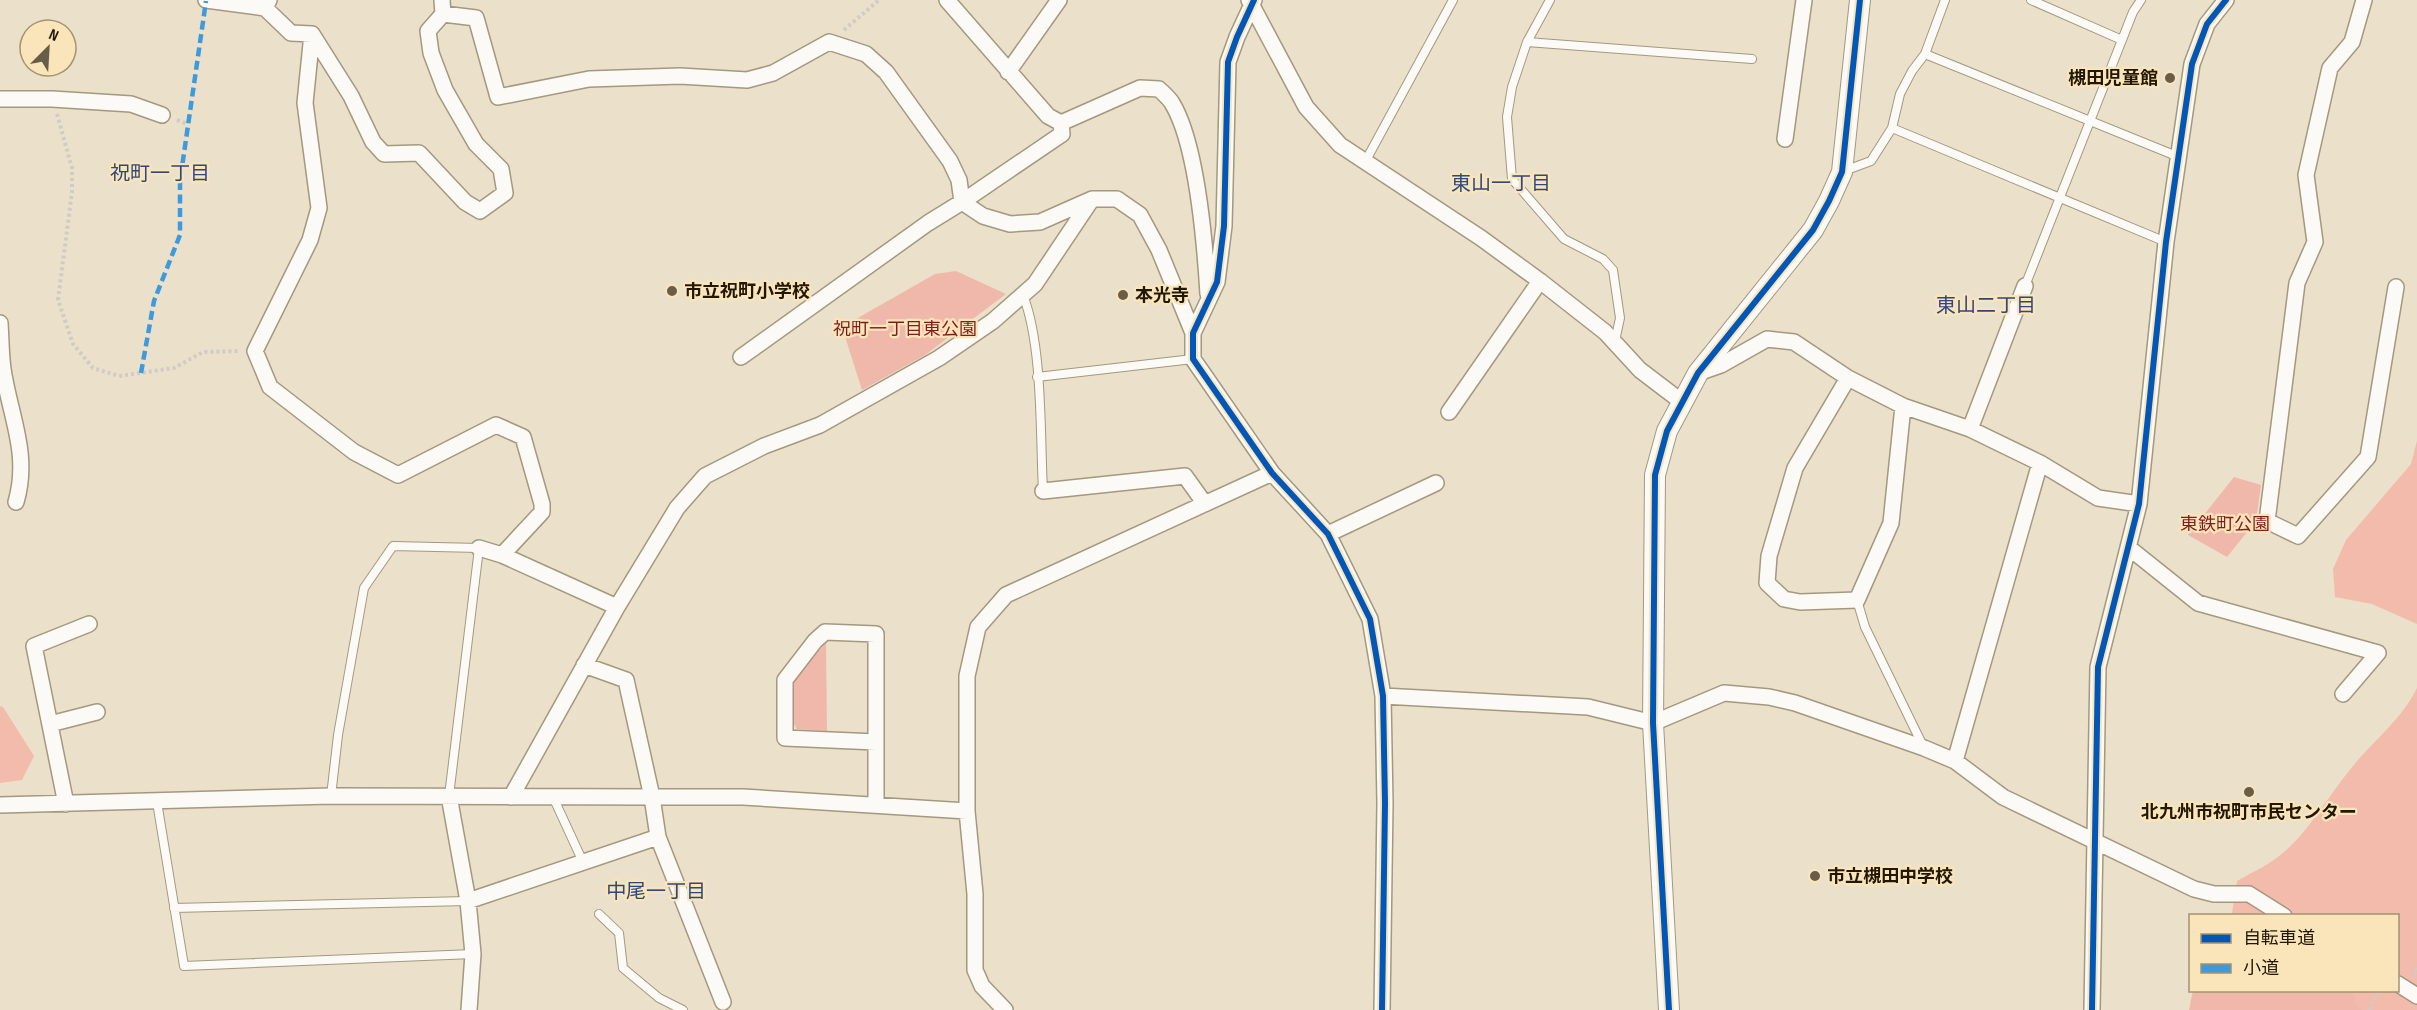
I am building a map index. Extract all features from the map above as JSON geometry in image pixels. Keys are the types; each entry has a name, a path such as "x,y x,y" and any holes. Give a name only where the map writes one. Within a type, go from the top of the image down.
{"street":[{"path":"206,0 267,4 291,33 312,34"},
{"path":"947,0 1048,116 1061,123"},
{"path":"1008,72 1059,0"},
{"path":"1785,139 1804,0"},
{"path":"1669,1010 1653,723 1655,475 1667,431 1698,373 1813,231 1842,172 1860,0"},
{"path":"2092,1010 2098,667 2139,504 2166,242 2192,64 2206,24 2226,0"},
{"path":"2364,0 2352,42 2330,68 2306,175 2315,242 2297,283 2267,521 2298,536 2368,457 2396,287"},
{"path":"1251,1 1306,107 1340,145 1481,238 1540,281 1614,342 1640,370 1682,402"},
{"path":"1251,1 1228,62 1224,226 1217,282 1193,333 1192,359 1272,473 1328,534 1370,619 1383,696 1385,814 1382,1010"},
{"path":"312,34 351,96 373,142 384,154 419,153 465,202 480,211 505,193 501,169 476,144 445,90 431,53 428,31 442,7 476,18 498,97 589,79 680,76 747,80 773,73 829,42 866,54 886,72 950,161 959,180 962,202 983,216 1010,224 1041,222 1092,199 1117,199 1140,215 1159,250 1193,333"},
{"path":"312,34 305,103 319,208 310,240 255,351 270,387 354,452 398,475 496,425 523,437 542,504 542,512 502,555"},
{"path":"1061,123 1140,88 1159,89 1172,102 1186,137 1196,187 1206,253 1209,299"},
{"path":"0,99 52,99 131,104 162,115"},
{"path":"741,357 928,223 1062,134 1061,123"},
{"path":"511,797 617,607 677,508 705,476 764,446 820,425 929,364 993,321 1035,284 1092,199"},
{"path":"1449,412 1540,281"},
{"path":"1970,429 2025,286"},
{"path":"0,322 3,370 20,446 21,483 16,502"},
{"path":"1698,373 1721,365 1767,339 1794,342 1848,378 1903,406 1970,429 2040,463 2098,498 2139,504"},
{"path":"1848,378 1795,468 1770,556 1767,583 1784,599 1835,602 1857,600 1891,523 1903,406"},
{"path":"1955,762 2040,463"},
{"path":"1005,1010 982,986 975,969 975,894 968,811 967,676 978,627 1006,595 1272,473"},
{"path":"1043,491 1185,476 1206,504"},
{"path":"1328,534 1436,483"},
{"path":"479,548 502,555 617,607"},
{"path":"2128,548 2198,603 2378,653 2343,694"},
{"path":"66,804 34,646 89,624"},
{"path":"876,742 785,738 785,680 815,641 825,632 876,634 876,742 876,805"},
{"path":"584,665 626,680 652,797 657,837 723,1002"},
{"path":"1383,696 1588,706 1653,723 1724,693 1769,697 1795,703 1924,748 1955,762 2003,797 2194,889 2214,894 2249,894 2282,914"},
{"path":"50,724 97,712"},
{"path":"0,805 331,796 743,797 968,811"},
{"path":"449,796 468,901 473,954 469,1010"},
{"path":"468,901 657,837"},
{"path":"2399,985 2417,996"}],"lane":[{"path":"1365,163 1453,0"},
{"path":"1550,0 1527,42 1512,87 1507,117 1512,179 1564,239 1603,259 1613,270 1620,318 1614,342"},
{"path":"1842,172 1872,161 1892,128 1900,94 1912,71 1925,54 1945,0"},
{"path":"2031,0 2122,39"},
{"path":"2025,286 2122,39 2133,12 2141,0"},
{"path":"1527,42 1752,59"},
{"path":"1925,54 2179,157"},
{"path":"1892,128 2166,242"},
{"path":"1023,295 1031,315 1043,491"},
{"path":"1037,377 1192,359"},
{"path":"331,796 338,735 364,588 393,546 479,548 449,796"},
{"path":"1857,600 1864,627 1924,748"},
{"path":"553,797 583,862"},
{"path":"157,802 184,966 473,954"},
{"path":"174,908 468,901"},
{"path":"599,914 619,933 623,968 659,998 683,1010"}],"path":[{"path":"829,42 879,0"},
{"path":"52,99 72,168 72,192 58,300 73,344 93,368 119,376 174,368 203,352 255,351"},
{"path":"2369,1010 2378,992"}],"green space":[{"name":"祝町一丁目東公園","path":"956,271 1006,294 925,355 862,390 842,327 935,274"},
{"name":"東鉄町公園","path":"2234,477 2261,485 2256,521 2227,557 2188,535"},
{"path":"826,643 827,731 797,729 794,724 793,680"},
{"path":"2193,992 2394,992 2417,1006 2417,1010 2189,1010"}],"shaded area":[{"path":"2417,441 2417,624 2372,604 2335,597 2333,569 2346,540 2411,464"},
{"path":"2417,688 2417,1010 2362,1010 2355,1003 2353,992 2399,992 2399,914 2233,914 2237,881 2262,868 2294,843 2361,756 2404,710"},
{"path":"0,706 3,707 34,756 22,780 0,783"}],"marked path":[{"path":"141,373 154,301 180,235 180,181 206,1"}],"cycle path":[{"path":"1254,0 1228,62 1224,226 1217,282 1193,333 1193,359 1272,473 1328,534 1370,619 1383,696 1385,803 1382,1010"},
{"path":"1669,1010 1653,723 1655,475 1667,431 1698,373 1813,230 1842,172 1860,0"},
{"path":"2092,1010 2098,667 2139,504 2166,242 2192,64 2207,24 2226,0"}],"place":[{"name":"槻田児童館","path":"2170,78"},
{"name":"市立祝町小学校","path":"672,291"},
{"name":"本光寺","path":"1123,295"},
{"name":"北九州市祝町市民センター","path":"2249,792"},
{"name":"市立槻田中学校","path":"1815,876"}],"district":[{"name":"祝町一丁目","path":"160,173"},
{"name":"東山一丁目","path":"1501,183"},
{"name":"東山二丁目","path":"1986,305"},
{"name":"中尾一丁目","path":"656,891"}]}
